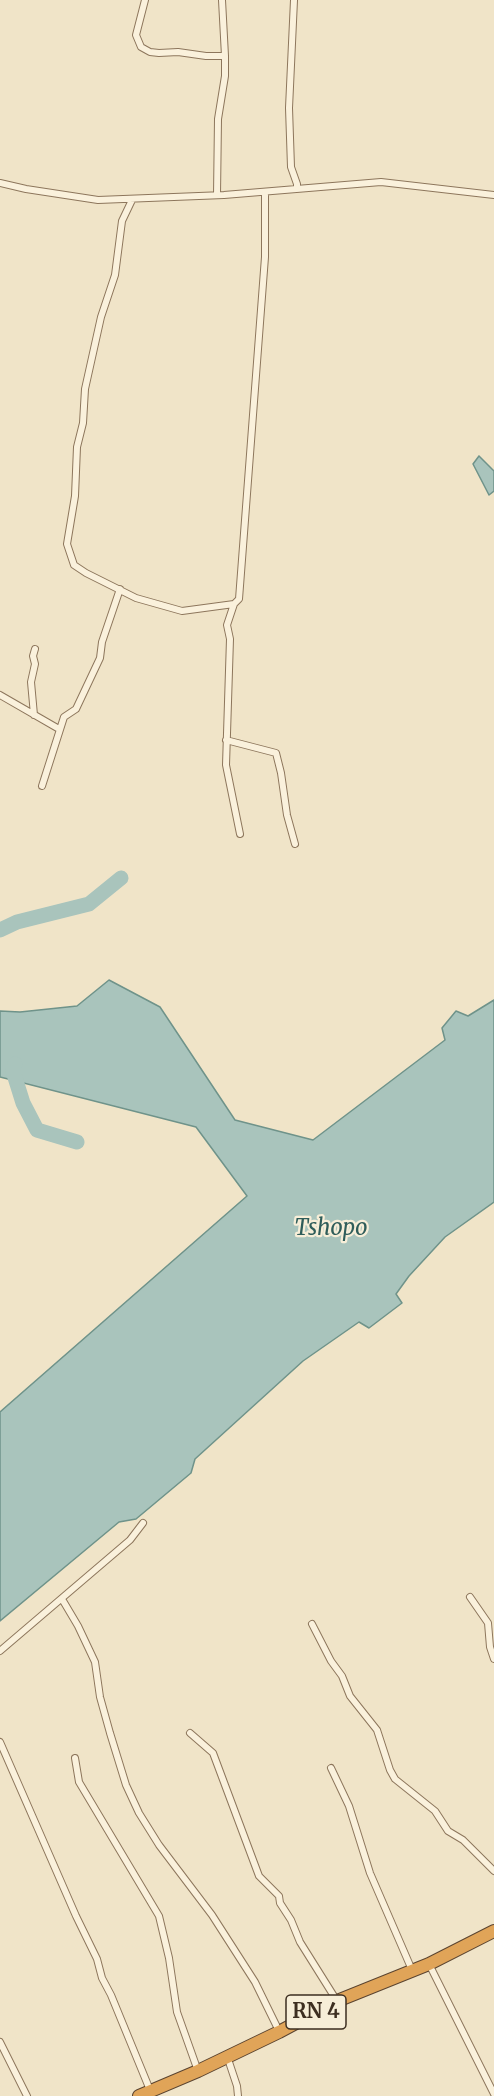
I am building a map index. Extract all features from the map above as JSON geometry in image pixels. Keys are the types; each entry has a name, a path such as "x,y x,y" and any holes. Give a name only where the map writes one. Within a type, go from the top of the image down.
{"highway":[{"name":"RN 4","path":"145,2093 198,2071 337,2001 429,1964 494,1931"}],"street":[{"path":"145,0 136,35 141,47 150,52 159,53 178,52 225,56"},
{"path":"217,195 218,119 225,76 222,0"},
{"path":"294,0 289,108 291,167 297,189"},
{"path":"0,183 98,200 264,193 381,182 494,195"},
{"path":"240,834 226,765 230,639 227,625 234,604 239,599 266,256 264,193"},
{"path":"132,200 122,221 115,275 100,317 86,389 68,544 74,565 144,601 182,611 234,604"},
{"path":"42,786 64,717 76,709 100,658 102,642 120,589"},
{"path":"34,715 31,682 35,664 33,656 35,649"},
{"path":"0,695 59,729"},
{"path":"226,740 276,753 287,815 295,844"},
{"path":"0,1651 130,1540 143,1523"},
{"path":"470,1597 488,1623 490,1647 494,1659"},
{"path":"62,1599 95,1662 100,1696 110,1733 126,1785 139,1813 159,1845 212,1915 255,1982 279,2032"},
{"path":"312,1624 331,1661 342,1676 350,1696 377,1730 392,1775 398,1783 435,1811 444,1827 463,1840 494,1871"},
{"path":"189,1733 213,1753 259,1876 279,1896 280,1903 291,1920 300,1942 337,2001"},
{"path":"0,1742 111,1995 145,2093"},
{"path":"75,1758 79,1782 159,1916 169,1958 177,2012 198,2071"},
{"path":"331,1767 349,1806 381,1900 412,1970"},
{"path":"429,1964 494,2094"},
{"path":"0,2042 27,2096"},
{"path":"227,2056 238,2096"}],"water":[{"path":"479,456 494,471 494,491 489,495 473,464"},
{"name":"Tshopo","path":"109,980 160,1007 235,1120 313,1140 445,1040 442,1028 456,1011 468,1016 494,1000 494,1202 445,1237 409,1276 396,1294 402,1303 369,1328 359,1322 303,1361 195,1459 191,1473 136,1519 119,1522 0,1621 0,1412 247,1196 196,1127 0,1077 0,1011 20,1012 77,1006"}],"waterway":[{"path":"0,930 17,922 89,904 121,878"},
{"path":"15,1064 13,1071 23,1103 37,1130 77,1142"}]}
